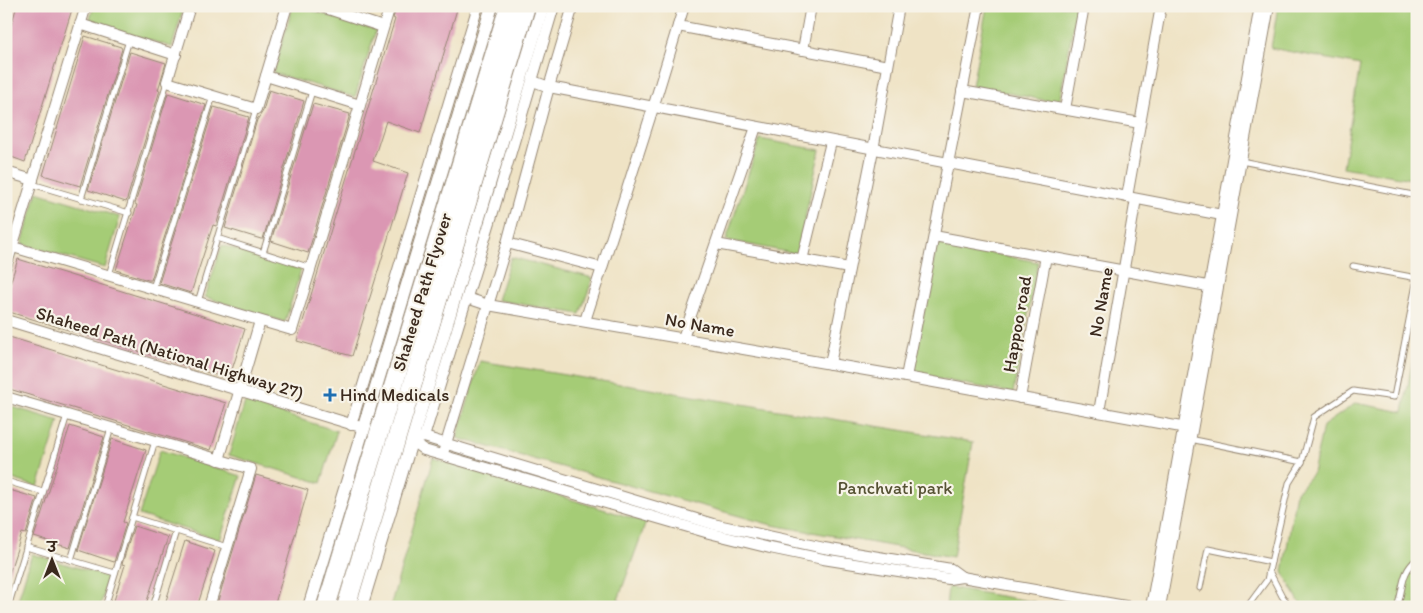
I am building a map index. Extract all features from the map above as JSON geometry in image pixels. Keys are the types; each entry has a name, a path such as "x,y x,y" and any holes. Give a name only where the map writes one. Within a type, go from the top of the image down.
{"highway":[{"name":"Shaheed Path Flyover","path":"326,607 509,6"},
{"name":"Shaheed Path Flyover","path":"346,607 526,6"}],"street":[{"path":"6,13 8,6"},
{"path":"6,267 86,6"},
{"path":"190,6 167,82 256,109 287,6"},
{"path":"319,6 335,8 384,27"},
{"path":"13,247 292,330 390,6"},
{"path":"309,607 357,426 478,6"},
{"path":"357,426 454,132 492,6"},
{"path":"361,607 543,6"},
{"path":"424,437 533,81 554,6"},
{"path":"443,455 507,243 573,6"},
{"path":"584,321 654,108 684,6"},
{"path":"803,50 811,6"},
{"path":"830,364 873,150 899,6"},
{"path":"906,377 979,6"},
{"path":"1065,109 1084,6"},
{"name":"No Name","path":"1099,412 1123,270 1140,123 1161,6"},
{"path":"1160,607 1187,433 1236,160 1260,6"},
{"path":"1213,286 1222,215 1236,160 1269,6"},
{"path":"80,24 176,55"},
{"path":"678,26 888,66"},
{"path":"266,76 360,105"},
{"path":"533,81 549,87 654,108 1222,215"},
{"path":"962,91 1140,123"},
{"path":"683,338 756,127"},
{"path":"802,260 831,142"},
{"path":"6,172 32,182"},
{"path":"934,236 1213,286"},
{"path":"507,243 602,268"},
{"path":"716,244 849,268"},
{"name":"Happoo road","path":"1020,398 1046,256"},
{"name":"No Name","path":"467,298 488,305 1099,412 1187,433"},
{"name":"Shaheed Path (National Highway 27)","path":"6,320 412,441 424,450 709,533 823,559 949,579 962,577"},
{"path":"219,460 260,321"},
{"path":"6,397 251,469 209,607"},
{"path":"1150,607 1187,433"},
{"path":"412,441 424,437 713,524 824,548 951,569 962,577 1130,607"}],"lane":[{"path":"81,199 129,40"},
{"path":"109,275 167,82"},
{"path":"263,253 312,90"},
{"path":"153,288 213,96"},
{"path":"198,302 256,109"},
{"path":"1236,160 1417,197"},
{"path":"32,182 129,213"},
{"path":"217,238 311,268"},
{"path":"1247,607 1267,580 1289,483 1302,462 1314,417 1353,391 1394,397 1417,278 1353,266"},
{"path":"8,607 67,415"},
{"path":"71,560 111,428"},
{"path":"1187,433 1302,462"},
{"path":"105,607 155,441"},
{"path":"6,481 43,492"},
{"path":"132,517 227,547"},
{"path":"153,607 176,531"},
{"path":"26,547 115,573"},
{"path":"1200,588 1208,549 1271,562"},
{"path":"1398,607 1402,580 1412,563 1417,559"},
{"path":"1269,571 1290,607"}],"green space":[{"path":"94,6 184,6 172,47 89,22"},
{"path":"293,6 376,30 355,97 273,73"},
{"path":"987,6 1077,6 1059,103 972,86"},
{"path":"1278,6 1417,6 1417,180 1343,167 1360,65 1271,48"},
{"path":"760,139 820,150 797,254 726,240"},
{"path":"37,192 120,217 105,268 22,244"},
{"path":"937,243 1038,262 1013,393 912,374"},
{"path":"222,245 301,270 285,322 205,297"},
{"path":"511,257 593,278 580,314 497,300"},
{"path":"1417,337 1417,607 1302,607 1283,572 1296,492 1313,473 1323,426 1356,403 1403,412"},
{"name":"Panchvati park","path":"480,361 973,442 953,557 772,525 457,438"},
{"path":"245,402 337,431 321,483 229,455"},
{"path":"6,405 59,421 38,487 6,477"},
{"path":"160,450 241,476 220,540 139,515"},
{"path":"433,458 646,522 618,600 633,607 390,607"},
{"path":"32,554 109,577 100,607 16,607"},
{"path":"948,587 1035,602 1034,607 946,607"}],"building":[{"path":"17,6 73,6 25,162 6,155 6,41"},
{"path":"397,6 458,6 420,133 386,121 373,161 408,173 352,356 297,341 395,19 393,18"},
{"path":"85,36 121,47 122,49 80,186 43,175"},
{"path":"130,52 166,63 158,90 160,90 126,202 88,190"},
{"path":"269,90 304,101 263,239 261,239 225,228 257,120 263,111"},
{"path":"168,93 206,105 151,280 148,280 116,270 137,205 135,204"},
{"path":"313,104 350,114 308,253 271,241"},
{"path":"214,107 249,117 216,226 213,225 191,293 159,283"},
{"path":"18,259 245,329 229,379 6,311 6,296"},
{"path":"6,336 226,403 211,450 6,388"},
{"path":"70,426 104,437 70,548 34,537"},
{"path":"112,439 146,450 123,522 126,523 114,562 78,550"},
{"path":"256,475 308,490 274,607 216,607"},
{"path":"6,489 37,498 26,534 22,533 8,577 6,576"},
{"path":"134,526 168,537 145,607 112,607 125,565 122,564"},
{"path":"185,541 215,551 197,607 164,607"}],"place":[{"name":"Hind Medicals","path":"330,395"}]}
